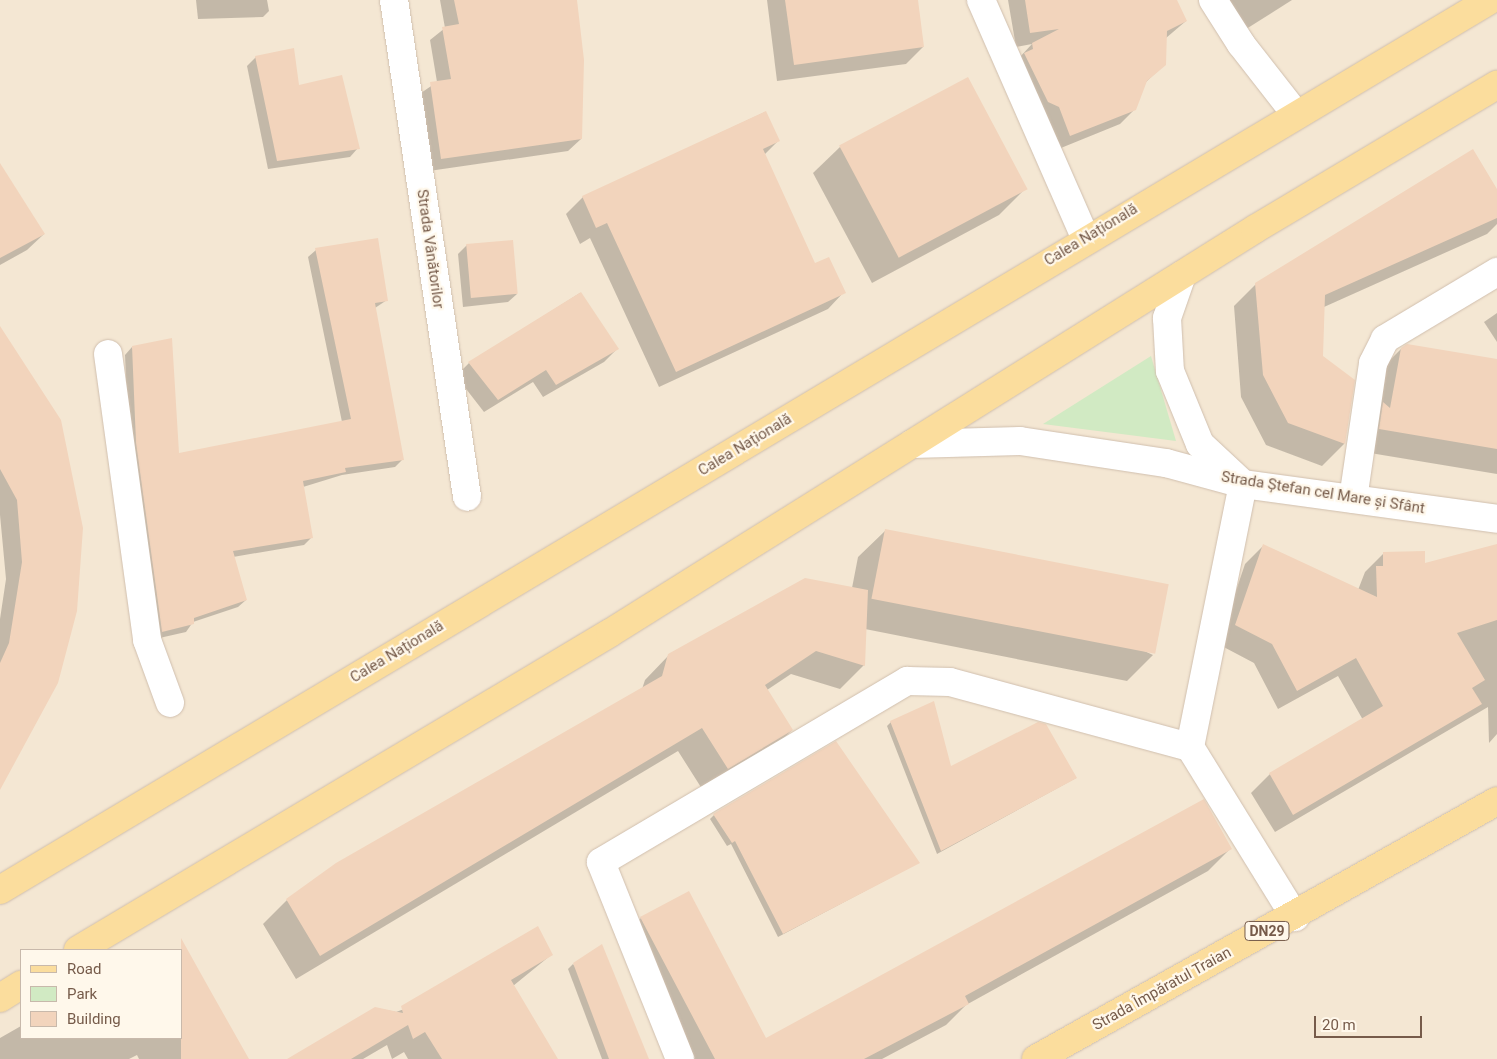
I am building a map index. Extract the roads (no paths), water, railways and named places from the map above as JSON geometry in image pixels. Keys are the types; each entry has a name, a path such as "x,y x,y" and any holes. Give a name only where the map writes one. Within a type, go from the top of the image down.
{"main road":[{"name":"Calea Națională","path":"0,890 1295,113 1490,0"},
{"path":"80,949 610,633 1182,275 1497,85"},
{"name":"Strada Împăratul Traian","path":"1036,1059 1295,917 1497,801"},
{"path":"0,998 20,986"}],"street":[{"name":"Strada Vânătorilor","path":"394,0 467,497"},
{"path":"981,0 1086,239"},
{"path":"1213,0 1241,44 1295,113"},
{"path":"1353,499 1373,363 1385,339 1497,272"},
{"path":"1182,275 1167,318 1170,371 1200,444 1243,484 1190,747 1295,917"},
{"path":"108,354 147,640 170,702"},
{"name":"Strada Ștefan cel Mare și Sfânt","path":"912,444 1020,441 1166,463 1243,484 1497,518"},
{"path":"680,1059 601,862 907,681 950,682 1190,747"}]}
